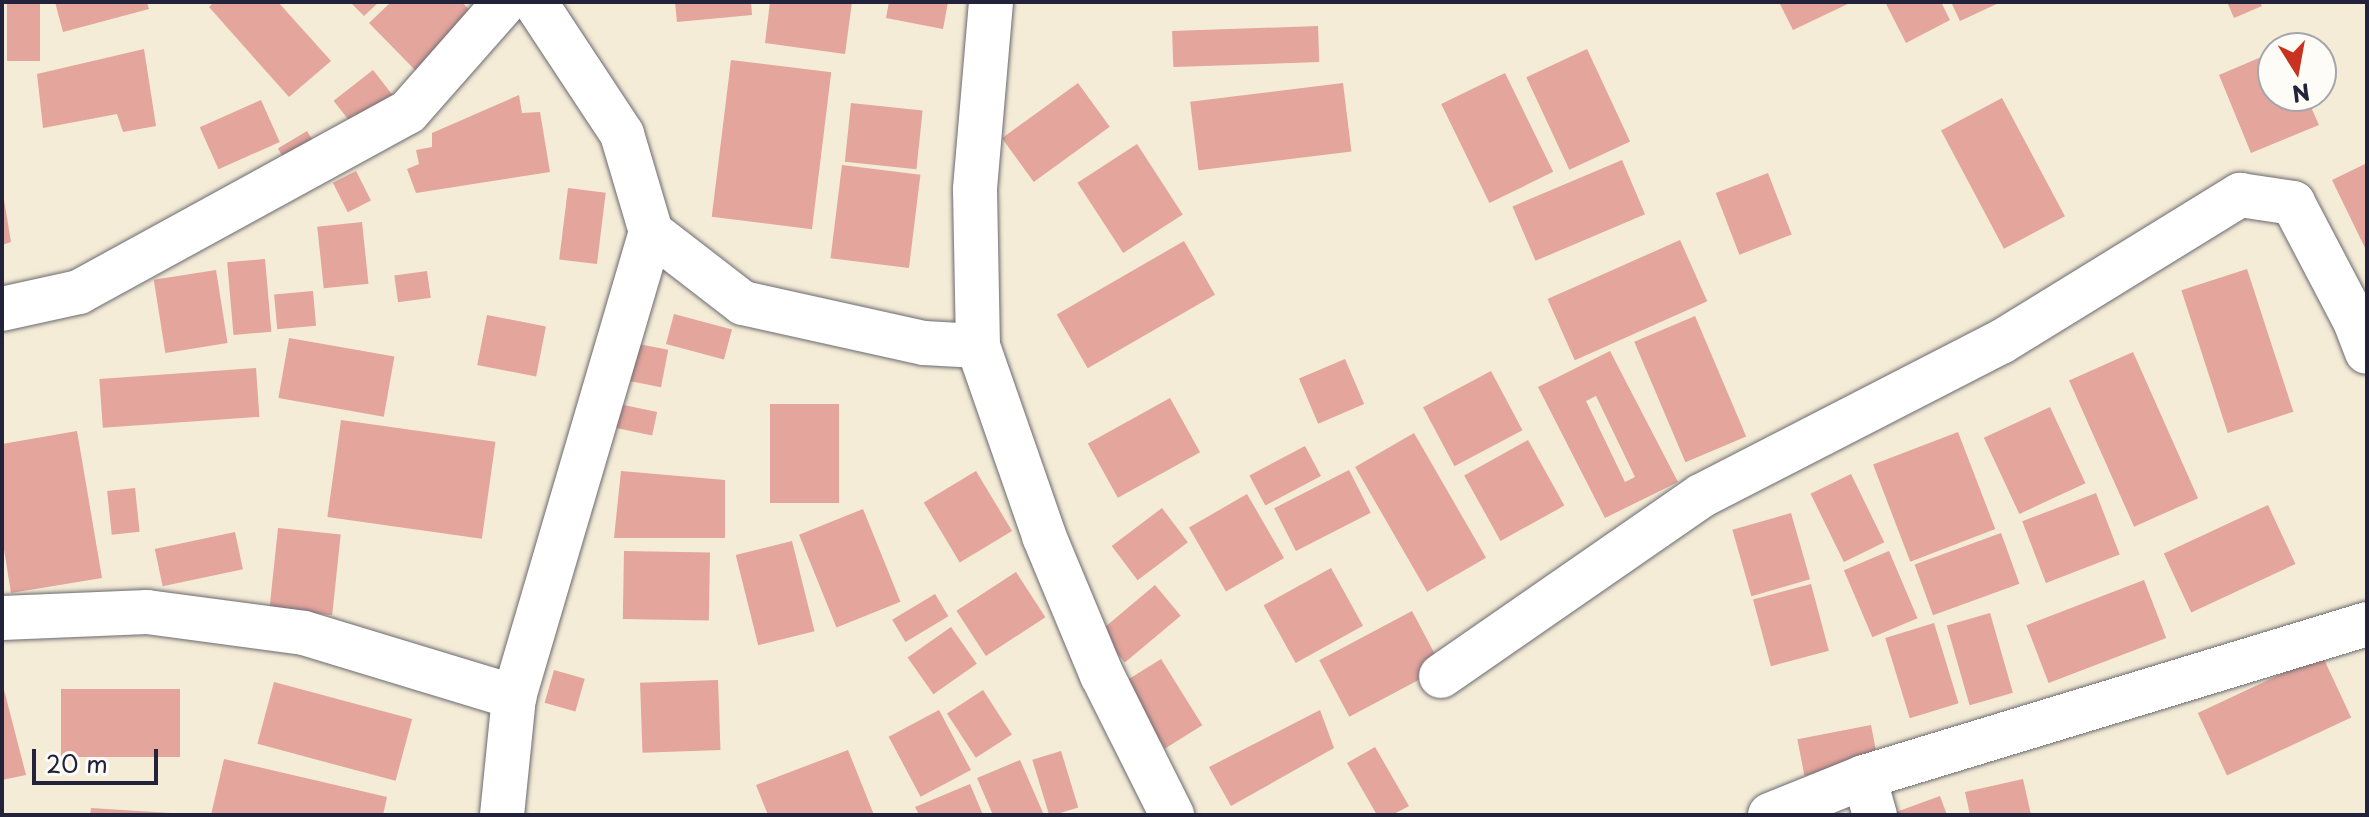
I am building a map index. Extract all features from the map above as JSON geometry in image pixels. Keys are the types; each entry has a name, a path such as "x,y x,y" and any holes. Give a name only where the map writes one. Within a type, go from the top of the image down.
{"street":[{"path":"2,309 79,292 408,112 505,2"},
{"path":"502,815 514,697 651,232 622,134 535,2"},
{"path":"991,2 975,190 978,346 1044,536 1102,675 1172,815"},
{"path":"1441,676 1701,496 2001,342 2240,195 2293,203 2355,321 2367,352"},
{"path":"651,232 743,303 924,343 978,346"},
{"path":"2,618 147,612 304,633 514,697"},
{"path":"1770,815 1869,796 2367,624"}],"building":[{"path":"7,2 40,2 40,61 7,61"},
{"path":"55,2 147,2 149,9 63,32"},
{"path":"214,2 278,2 331,61 289,97 209,7"},
{"path":"350,2 379,2 364,16"},
{"path":"391,2 462,2 476,17 418,73 369,23"},
{"path":"675,2 751,2 752,15 677,22"},
{"path":"770,2 852,2 845,54 765,43"},
{"path":"889,2 948,2 943,29 886,18"},
{"path":"1779,2 1852,2 1793,30"},
{"path":"1885,2 1941,2 1950,20 1906,43"},
{"path":"1951,2 2001,2 1960,21"},
{"path":"2227,2 2260,2 2262,6 2234,18"},
{"path":"1318,26 1319,62 1173,67 1172,31"},
{"path":"144,49 156,126 123,132 117,114 43,128 37,74"},
{"path":"1587,49 1630,141 1569,170 1526,77"},
{"path":"2257,59 2257,112 2313,112 2319,125 2251,153 2219,75"},
{"path":"731,60 831,72 812,229 712,217"},
{"path":"373,70 393,96 354,127 334,101"},
{"path":"1505,73 1553,172 1489,203 1441,104"},
{"path":"1078,83 1110,127 1034,182 1002,138"},
{"path":"1343,83 1351,151 1199,170 1190,102"},
{"path":"519,95 522,113 540,112 550,172 416,193 407,169 419,164 416,150 432,147 432,133"},
{"path":"2002,98 2065,216 2004,249 1941,130"},
{"path":"261,100 280,142 219,169 200,127"},
{"path":"851,103 923,111 916,169 845,162"},
{"path":"307,131 319,151 290,168 278,149"},
{"path":"1137,144 1183,214 1123,253 1077,183"},
{"path":"1622,160 1645,214 1536,261 1512,206"},
{"path":"2367,163 2367,252 2332,180"},
{"path":"842,165 920,175 909,268 831,258"},
{"path":"356,171 371,200 348,212 333,183"},
{"path":"1768,173 1792,235 1739,255 1716,193"},
{"path":"568,188 606,193 597,264 559,259"},
{"path":"2,201 11,242 2,245"},
{"path":"362,222 368,284 324,288 317,227"},
{"path":"1680,240 1707,301 1575,360 1548,299"},
{"path":"1184,241 1215,295 1088,368 1057,314"},
{"path":"265,259 271,332 234,335 227,262"},
{"path":"2247,269 2293,412 2228,433 2181,290"},
{"path":"216,270 228,343 165,353 154,280"},
{"path":"427,271 431,298 398,302 394,276"},
{"path":"313,291 316,326 277,329 274,294"},
{"path":"674,314 732,330 724,359 666,344"},
{"path":"487,315 546,326 536,377 477,365"},
{"path":"1695,316 1746,437 1685,462 1634,342"},
{"path":"289,338 394,357 384,417 278,398"},
{"path":"628,342 668,350 661,387 621,379"},
{"path":"1610,351 1678,482 1605,518 1538,387","holes":["1596,396 1635,477 1625,482 1586,401"]},
{"path":"2133,352 2198,498 2134,527 2069,380"},
{"path":"1345,359 1364,404 1318,424 1299,379"},
{"path":"256,368 259,417 103,428 99,379"},
{"path":"1491,371 1522,430 1454,466 1423,407"},
{"path":"1170,398 1200,452 1118,498 1088,444"},
{"path":"619,404 657,412 652,436 614,427"},
{"path":"770,404 839,404 839,503 770,503"},
{"path":"2050,407 2085,483 2019,514 1984,438"},
{"path":"341,420 495,442 482,539 327,517"},
{"path":"77,431 102,578 11,593 2,537 2,444"},
{"path":"1958,432 1995,529 1910,562 1873,465"},
{"path":"1414,433 1486,558 1427,592 1355,467"},
{"path":"1528,440 1564,506 1501,541 1464,475"},
{"path":"1305,446 1321,476 1265,506 1249,476"},
{"path":"1349,470 1371,513 1296,551 1274,508"},
{"path":"621,471 725,480 725,538 614,538"},
{"path":"976,471 1012,531 960,562 924,502"},
{"path":"1851,474 1884,542 1844,562 1811,494"},
{"path":"135,488 140,532 112,535 107,491"},
{"path":"2096,493 2120,555 2046,583 2022,521"},
{"path":"1247,494 1284,558 1226,592 1189,528"},
{"path":"2268,505 2295,564 2191,613 2164,554"},
{"path":"1162,508 1188,542 1138,580 1112,546"},
{"path":"863,509 900,602 836,628 799,535"},
{"path":"1791,513 1810,579 1751,596 1732,530"},
{"path":"278,528 341,535 332,615 270,609"},
{"path":"235,532 243,569 163,586 155,549"},
{"path":"2001,533 2019,584 1933,615 1915,564"},
{"path":"792,541 814,631 758,645 736,555"},
{"path":"624,551 710,553 709,620 623,619"},
{"path":"1889,551 1918,618 1872,637 1844,570"},
{"path":"1331,568 1363,626 1296,663 1264,605"},
{"path":"1016,572 1045,617 986,656 956,611"},
{"path":"2144,580 2166,638 2049,683 2026,625"},
{"path":"1811,584 1829,651 1771,666 1753,600"},
{"path":"1155,585 1181,616 1125,663 1099,632"},
{"path":"935,594 948,616 906,642 892,620"},
{"path":"1412,611 1442,668 1349,717 1319,660"},
{"path":"1990,613 2013,693 1970,705 1947,625"},
{"path":"1934,623 1959,703 1910,718 1885,638"},
{"path":"951,627 977,664 933,694 908,657"},
{"path":"2322,655 2351,718 2227,775 2198,713"},
{"path":"1161,659 1202,725 1165,748 1124,682"},
{"path":"554,670 585,679 575,712 545,703"},
{"path":"718,680 720,750 642,753 640,683"},
{"path":"2,682 26,775 2,780"},
{"path":"274,682 412,719 396,781 257,744"},
{"path":"61,689 180,689 180,757 61,757"},
{"path":"983,690 1012,734 976,758 947,713"},
{"path":"939,710 971,770 921,797 889,737"},
{"path":"1320,710 1334,748 1231,806 1209,767"},
{"path":"1871,725 1878,761 1804,776 1797,739"},
{"path":"1375,747 1409,806 1392,815 1377,815 1347,763"},
{"path":"848,750 874,815 768,815 756,785"},
{"path":"1061,751 1078,807 1049,815 1032,760"},
{"path":"224,759 387,797 383,815 211,815"},
{"path":"1020,760 1044,815 993,815 977,778"},
{"path":"2023,779 2031,815 1970,815 1965,792"},
{"path":"970,784 983,815 919,815 915,807"},
{"path":"1940,796 1947,815 1888,815"},
{"path":"91,808 171,813 171,815 90,815"}]}
